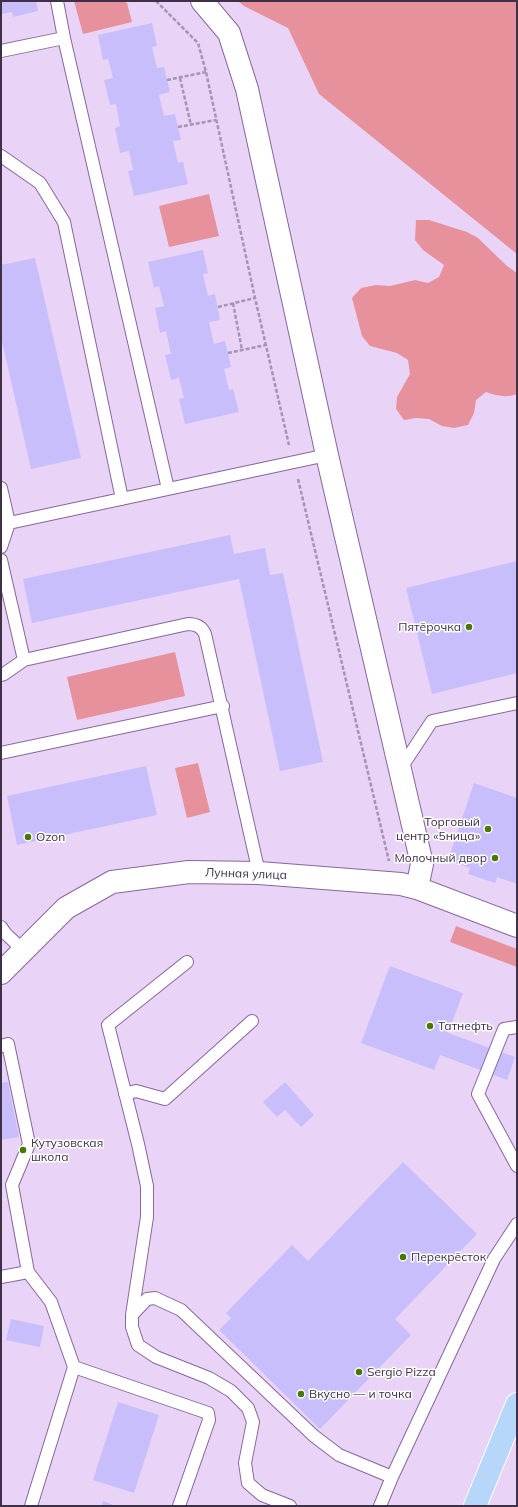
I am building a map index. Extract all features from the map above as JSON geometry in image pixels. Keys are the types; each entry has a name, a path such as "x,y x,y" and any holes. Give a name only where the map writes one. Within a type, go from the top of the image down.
{"main road":[{"path":"475,1506 517,1404"}],"street":[{"path":"202,1 229,33 247,90 327,455 401,768 422,864 417,888"},
{"name":"Лунная улица","path":"1,973 66,908 112,882 189,872 260,873 401,884 417,888 517,926"}],"lane":[{"path":"57,1 64,38 168,489"},
{"path":"1,51 64,38"},
{"path":"1,156 40,183 64,222 122,499"},
{"path":"5,524 327,455"},
{"path":"1,488 5,524 1,547"},
{"path":"1,560 24,660"},
{"path":"1,675 24,660 188,624 193,624 203,629 260,873"},
{"path":"401,768 432,721 517,703"},
{"path":"1,753 222,706"},
{"path":"1,927 5,933 24,951"},
{"path":"187,962 108,1025 147,1186 147,1217 132,1315 132,1327 138,1345 156,1357 209,1378 231,1390 248,1408 253,1422 245,1463 248,1483 262,1495 290,1506"},
{"path":"125,1094 136,1091 165,1099 252,1022"},
{"path":"517,1027 504,1029 478,1094 517,1166"},
{"path":"1,1046 8,1044 29,1144 12,1185 28,1272 50,1302 74,1367 31,1506"},
{"path":"380,1506 392,1477 494,1259 517,1224"},
{"path":"1,1277 28,1272"},
{"path":"132,1315 147,1299 155,1298 181,1310 314,1436 339,1454 392,1477"},
{"path":"74,1367 208,1413 209,1420 179,1506"}],"path":[{"path":"156,1 198,43 206,72 255,298 389,862"},
{"path":"167,80 206,72"},
{"path":"180,78 191,125"},
{"path":"178,127 216,120"},
{"path":"218,307 255,298"},
{"path":"233,304 242,350"},
{"path":"228,353 266,345"}],"shaded area":[{"path":"74,1 123,1 127,3 132,22 83,34"},
{"path":"238,1 517,1 517,254 319,94 288,28 244,6"},
{"path":"209,194 219,236 169,247 159,206"},
{"path":"416,220 429,220 467,232 478,238 507,266 517,273 517,394 502,396 486,392 476,400 474,413 468,425 454,428 442,426 429,419 416,418 404,420 396,409 397,397 410,374 408,360 397,353 370,346 362,336 352,298 361,288 376,285 390,286 415,280 428,283 439,277 444,265 423,250 415,240"},
{"path":"175,652 185,696 77,720 67,677"},
{"path":"198,763 210,812 187,818 175,768"},
{"path":"456,926 517,949 517,967 450,942"}],"building":[{"path":"1,1 36,1 38,11 13,17 12,12 1,14"},
{"path":"152,23 157,46 152,47 157,68 164,67 170,92 159,95 164,116 175,114 181,140 173,141 178,163 183,162 188,184 134,196 128,171 133,170 129,151 120,153 115,128 120,126 116,104 110,105 104,80 113,78 108,59 103,60 98,35"},
{"path":"203,250 208,273 203,274 208,296 215,294 220,320 209,322 214,344 225,341 231,367 224,369 229,390 233,389 239,412 185,424 179,399 184,398 179,378 171,380 165,355 171,354 166,331 160,333 155,308 164,306 159,286 154,288 148,262"},
{"path":"35,258 81,458 31,469 1,337 1,265"},
{"path":"230,535 234,554 265,548 270,575 283,573 323,762 280,771 239,579 32,623 23,579"},
{"path":"517,561 517,673 432,694 406,588"},
{"path":"146,766 157,815 17,845 7,796"},
{"name":"Торговый центр «5ница»","path":"474,783 517,798 517,884 497,877 495,883 468,874 470,868 448,860"},
{"path":"390,966 463,993 448,1033 515,1057 507,1080 440,1055 434,1070 361,1043"},
{"path":"8,1082 19,1137 1,1140 1,1083"},
{"path":"285,1082 314,1115 301,1127 285,1110 277,1117 263,1102"},
{"path":"403,1162 477,1234 395,1319 411,1335 320,1429 219,1330 231,1318 226,1313 292,1245 308,1261"},
{"path":"11,1319 44,1326 40,1347 6,1340"},
{"path":"118,1402 159,1415 134,1493 93,1480"},
{"path":"103,1501 116,1506 102,1506"}],"place":[{"name":"Пятёрочка","path":"469,627"},
{"name":"Торговый центр «5ница»","path":"488,829"},
{"name":"Ozon","path":"28,837"},
{"name":"Молочный двор","path":"495,858"},
{"name":"Татнефть","path":"430,1026"},
{"name":"Кутузовская школа","path":"23,1150"},
{"name":"Перекрёсток","path":"403,1257"},
{"name":"Sergio Pizza","path":"359,1372"},
{"name":"Вкусно — и точка","path":"301,1394"}]}
